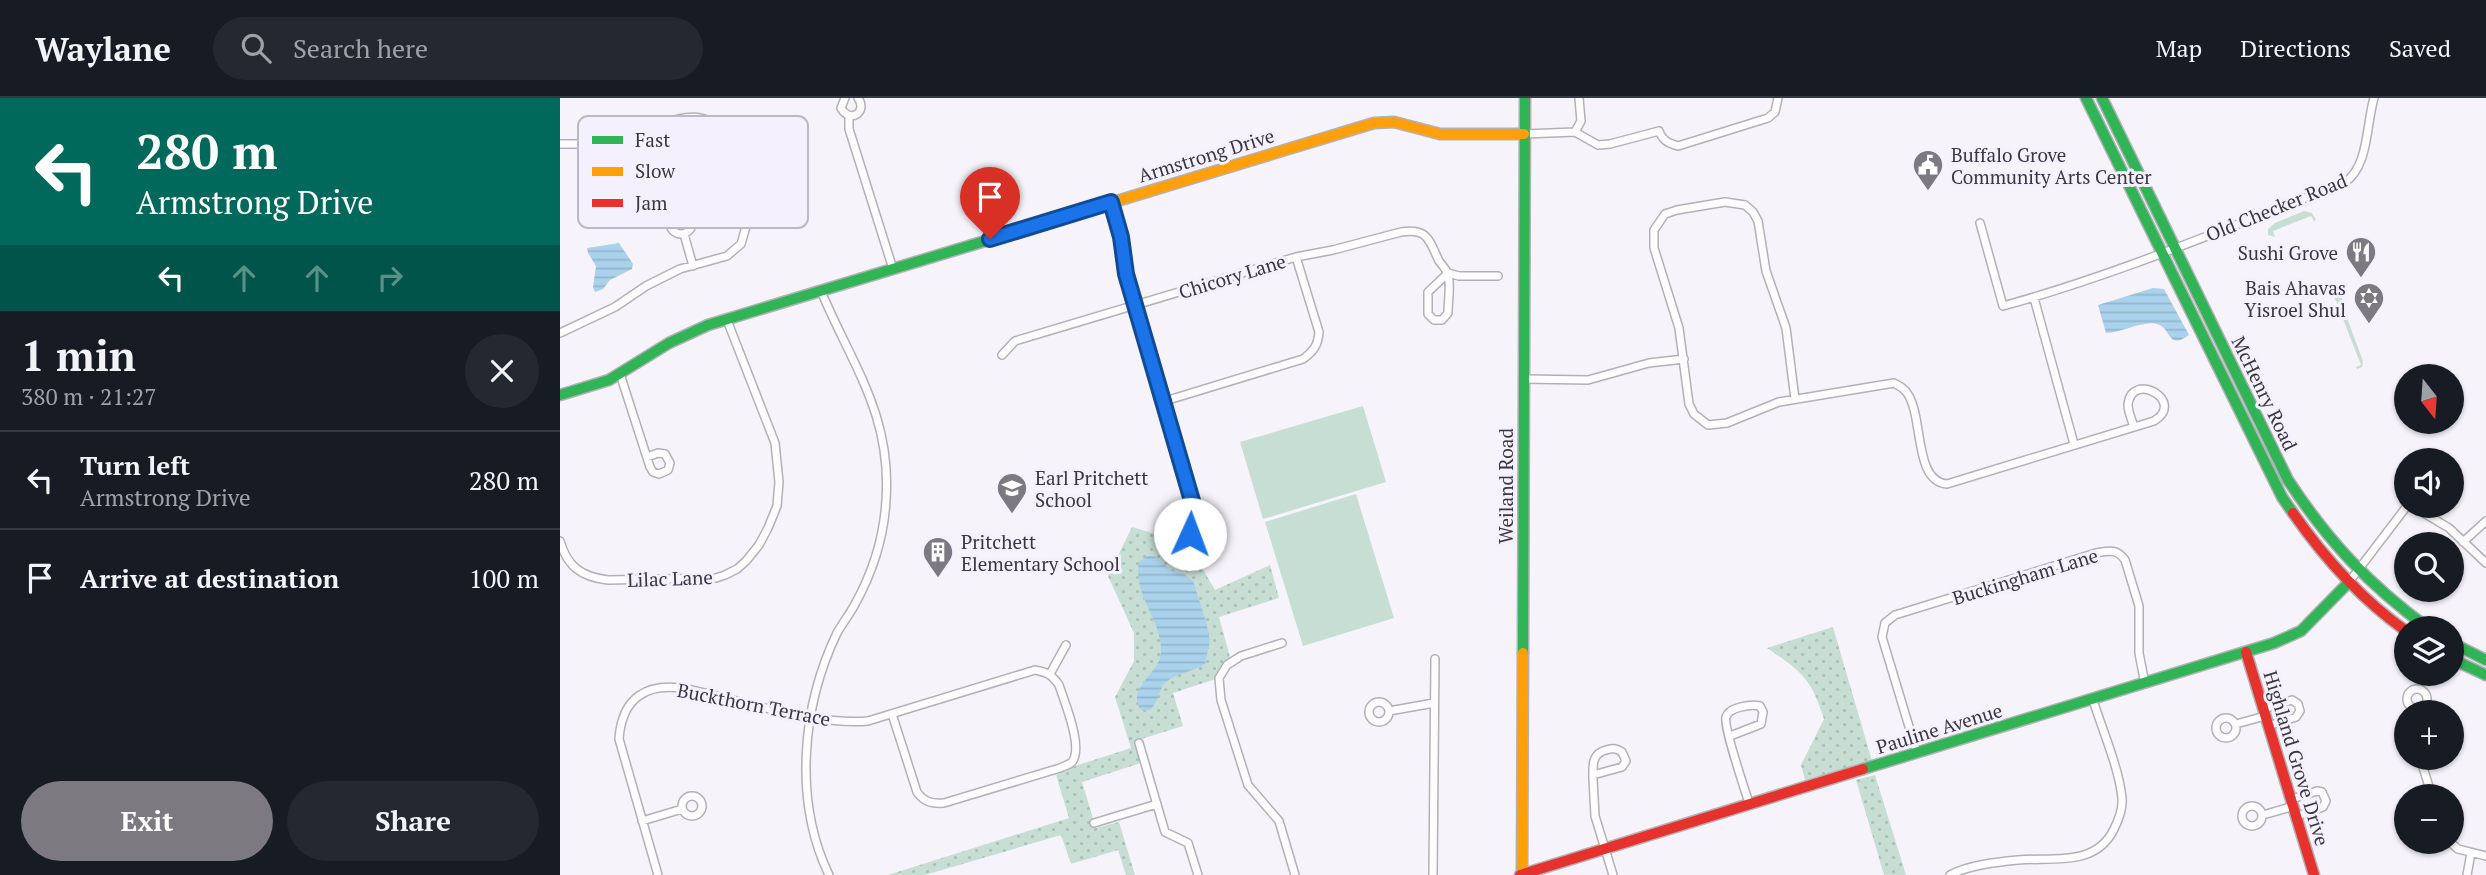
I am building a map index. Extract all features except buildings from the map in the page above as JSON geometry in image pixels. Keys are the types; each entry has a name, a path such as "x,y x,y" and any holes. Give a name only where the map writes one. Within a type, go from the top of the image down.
{"main road":[{"name":"Weiland Road","path":"1522,875 1525,98"},
{"name":"McHenry Road","path":"2086,98 2282,497 2312,542 2349,582 2394,623"},
{"name":"McHenry Road","path":"2102,98 2288,480 2325,535 2358,572 2387,599 2411,616"},
{"name":"Armstrong Drive","path":"560,395 609,380 692,331 1374,123 1394,122 1440,134 1524,134"},
{"name":"Pauline Avenue","path":"1522,875 1748,803 2274,643 2301,631 2349,582"},
{"path":"2464,649 2486,660"},
{"name":"Highland Grove Drive","path":"2246,652 2314,875"},
{"path":"2464,665 2486,675"}],"street":[{"path":"845,98 841,108 849,117 849,129 893,269"},
{"path":"849,117 857,115 861,109 858,98"},
{"path":"1574,132 1581,121 1578,98"},
{"name":"Armstrong Drive","path":"1524,134 1574,132 1598,145 1659,131 1661,138 1678,146 1768,118 1775,112 1778,98"},
{"name":"Old Checker Road","path":"1980,223 2003,306 2034,298 2119,270 2352,178 2363,156 2374,98"},
{"path":"560,144 578,143"},
{"path":"1111,202 1121,237 1126,274 1195,511 1190,534"},
{"path":"1795,399 1784,317 1766,271 1758,221 1753,212 1745,205 1725,202 1665,214 1654,230 1654,248 1679,328 1689,404 1694,414 1708,425 1727,423 1761,408 1795,399 1894,383 1906,390 1913,404 1928,475 1939,483 1947,484 2154,421 2162,414 2163,403 2152,390 2140,390 2131,397 2128,409 2134,427"},
{"path":"560,333 615,307 646,286 693,266 727,256 741,244 746,228"},
{"name":"Chicory Lane","path":"1002,355 1015,341 1296,257 1411,230 1420,232 1433,243 1438,259 1448,274 1448,313 1442,320 1434,320 1428,314 1428,292 1448,274"},
{"path":"684,234 693,266"},
{"path":"1165,401 1303,359 1312,353 1318,343 1319,332 1296,257"},
{"path":"1448,274 1498,276"},
{"path":"821,291 864,380 878,417 885,453 886,499 882,538 855,604 838,632 819,680 810,716 808,801 822,860 829,875"},
{"path":"2034,298 2074,444"},
{"name":"Lilac Lane","path":"560,541 568,561 576,570 594,579 608,580 716,578 737,569 759,545 778,506 777,459 767,421 727,320"},
{"path":"1524,379 1588,380 1649,363 1684,359"},
{"path":"620,374 647,457"},
{"path":"2349,582 2401,518"},
{"path":"2431,518 2453,532"},
{"path":"2464,541 2486,522"},
{"path":"2464,543 2486,564"},
{"name":"Buckingham Lane","path":"1917,753 1882,638 1885,623 1895,615 2096,553 2112,550 2120,553 2124,560 2139,606 2139,653 2145,684"},
{"path":"1282,643 1241,656 1227,665 1219,678 1222,702 1248,785 1279,821 1295,875"},
{"path":"892,714 917,792 927,802 944,803 1071,763 1076,755 1077,744 1059,685 1050,674 1066,645"},
{"path":"1433,875 1435,659"},
{"name":"Buckthorn Terrace","path":"658,875 619,739 624,713 631,701 642,693 654,688 674,687 810,716 854,722 892,714 1035,670 1050,674"},
{"path":"1950,875 2017,860 2073,859 2092,852 2110,838 2119,819 2122,800 2093,700"},
{"path":"1389,711 1434,704"},
{"path":"1730,736 1761,724 1763,712 1760,706 1754,704 1732,710 1725,720 1748,803"},
{"path":"2236,724 2265,717"},
{"path":"1139,743 1165,832 1188,843 1198,875"},
{"path":"1593,775 1622,767 1626,761 1622,752 1613,748 1600,751 1594,758 1593,775 1595,816 1613,875"},
{"path":"1094,824 1157,804"},
{"path":"2263,815 2294,807"},
{"path":"642,821 682,809"},
{"path":"2464,851 2486,856"},
{"path":"2467,875 2471,853"}],"green space":[{"path":"2304,211 2312,213 2316,220 2311,216 2273,231 2275,237 2268,235 2268,229 2275,223"},
{"path":"2341,293 2344,310 2363,361 2362,367 2357,369 2356,367 2361,365 2334,296"},
{"path":"1363,406 1386,482 1263,519 1240,442"},
{"path":"1356,494 1394,618 1303,646 1265,522"},
{"path":"1132,527 1176,540 1183,547 1191,549 1215,590 1270,565 1279,598 1219,617 1230,657 1219,670 1216,679 1173,693 1183,726 1135,741 1141,763 1082,782 1096,828 1119,822 1135,875 1126,875 1118,850 1071,864 1061,835 925,875 888,875 1069,818 1056,775 1131,748 1115,697 1134,661 1134,633 1108,576"},
{"path":"1833,627 1872,761 1805,780 1801,765 1824,719 1815,694 1804,677 1767,648"},
{"path":"1875,775 1906,875 1884,875 1856,780"}],"water":[{"path":"619,243 633,264 632,269 610,280 603,289 595,292 593,287 596,266 587,248"},
{"path":"2153,288 2164,289 2189,335 2177,341 2173,340 2162,326 2152,323 2106,333 2098,305"},
{"path":"1148,556 1154,556 1170,570 1184,574 1193,581 1210,641 1205,664 1168,680 1153,707 1145,710 1140,709 1138,693 1159,660 1161,652 1157,629 1138,575 1139,562"}],"traffic: fast":[{"path":"1523,653 1525,98"},
{"path":"2086,98 2282,497 2293,513"},
{"path":"2102,98 2288,480 2318,523 2351,561 2412,616"},
{"path":"560,395 609,380 669,343 708,325 995,238"},
{"path":"1863,769 2274,643 2301,631 2349,582"},
{"path":"2464,649 2486,660"},
{"path":"2464,665 2486,675"}],"traffic: slow":[{"path":"995,238 1374,123 1394,122 1440,134 1524,134"},
{"path":"1522,875 1523,653"}],"traffic: jam":[{"path":"2293,513 2345,577 2394,622"},
{"path":"2246,652 2314,875"},
{"path":"1520,875 1863,769"}],"place":[{"name":"Buffalo Grove Community Arts Center","path":"1928,192"},
{"name":"Sushi Grove","path":"2361,279"},
{"name":"Bais Ahavas Yisroel Shul","path":"2369,325"},
{"name":"Earl Pritchett School","path":"1012,515"},
{"name":"Pritchett Elementary School","path":"938,579"}],"route":[{"path":"990,239 1111,202 1121,237 1126,274 1195,511 1190,534"}]}
